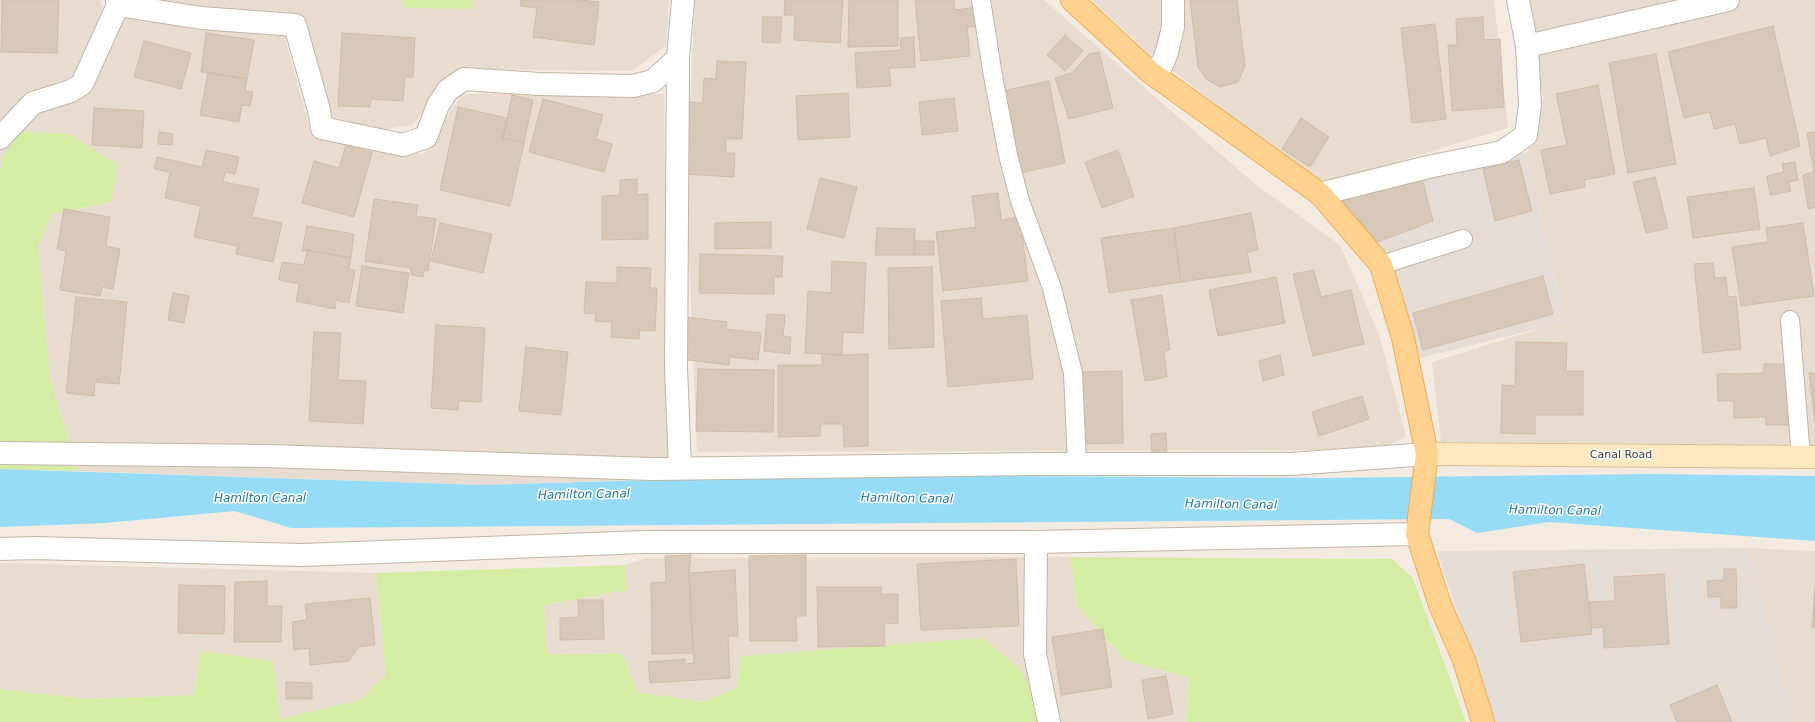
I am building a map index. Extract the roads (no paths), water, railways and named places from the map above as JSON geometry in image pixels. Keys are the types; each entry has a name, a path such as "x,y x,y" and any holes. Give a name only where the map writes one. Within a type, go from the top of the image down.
{"main road":[{"path":"1072,0 1150,72 1306,186 1320,194 1381,266 1403,338 1427,454 1417,534 1440,605 1464,660 1483,722"},
{"name":"Canal Road","path":"1427,454 1808,457"}],"street":[{"path":"680,468 676,367 678,58 683,0"},
{"path":"1150,72 1162,65 1167,52 1173,27 1173,0"},
{"path":"1320,194 1428,167 1502,152 1526,135 1530,105 1527,46 1518,0"},
{"path":"1527,46 1728,0"},
{"path":"0,138 33,103 71,91 82,84 117,3 201,18 295,25 319,110 322,128 403,145 426,136 438,105 448,90 464,79 539,84 634,86 653,81 678,58"},
{"path":"0,453 268,456 652,469 1077,464 1291,464 1427,454"},
{"path":"0,549 34,548 302,555 644,542 1036,542 1417,534"},
{"path":"1036,542 1035,654 1049,722"}],"lane":[{"path":"981,0 993,76 1016,186 1020,201 1052,288 1073,373 1077,464"},
{"path":"1381,266 1463,239"},
{"path":"1790,320 1808,457"}],"water":[{"name":"Hamilton Canal","path":"0,469 481,485 828,475 1323,478 1649,474 1815,476 1815,541 1549,522 1477,533 1449,519 291,528 235,511 105,523 0,527"}]}
